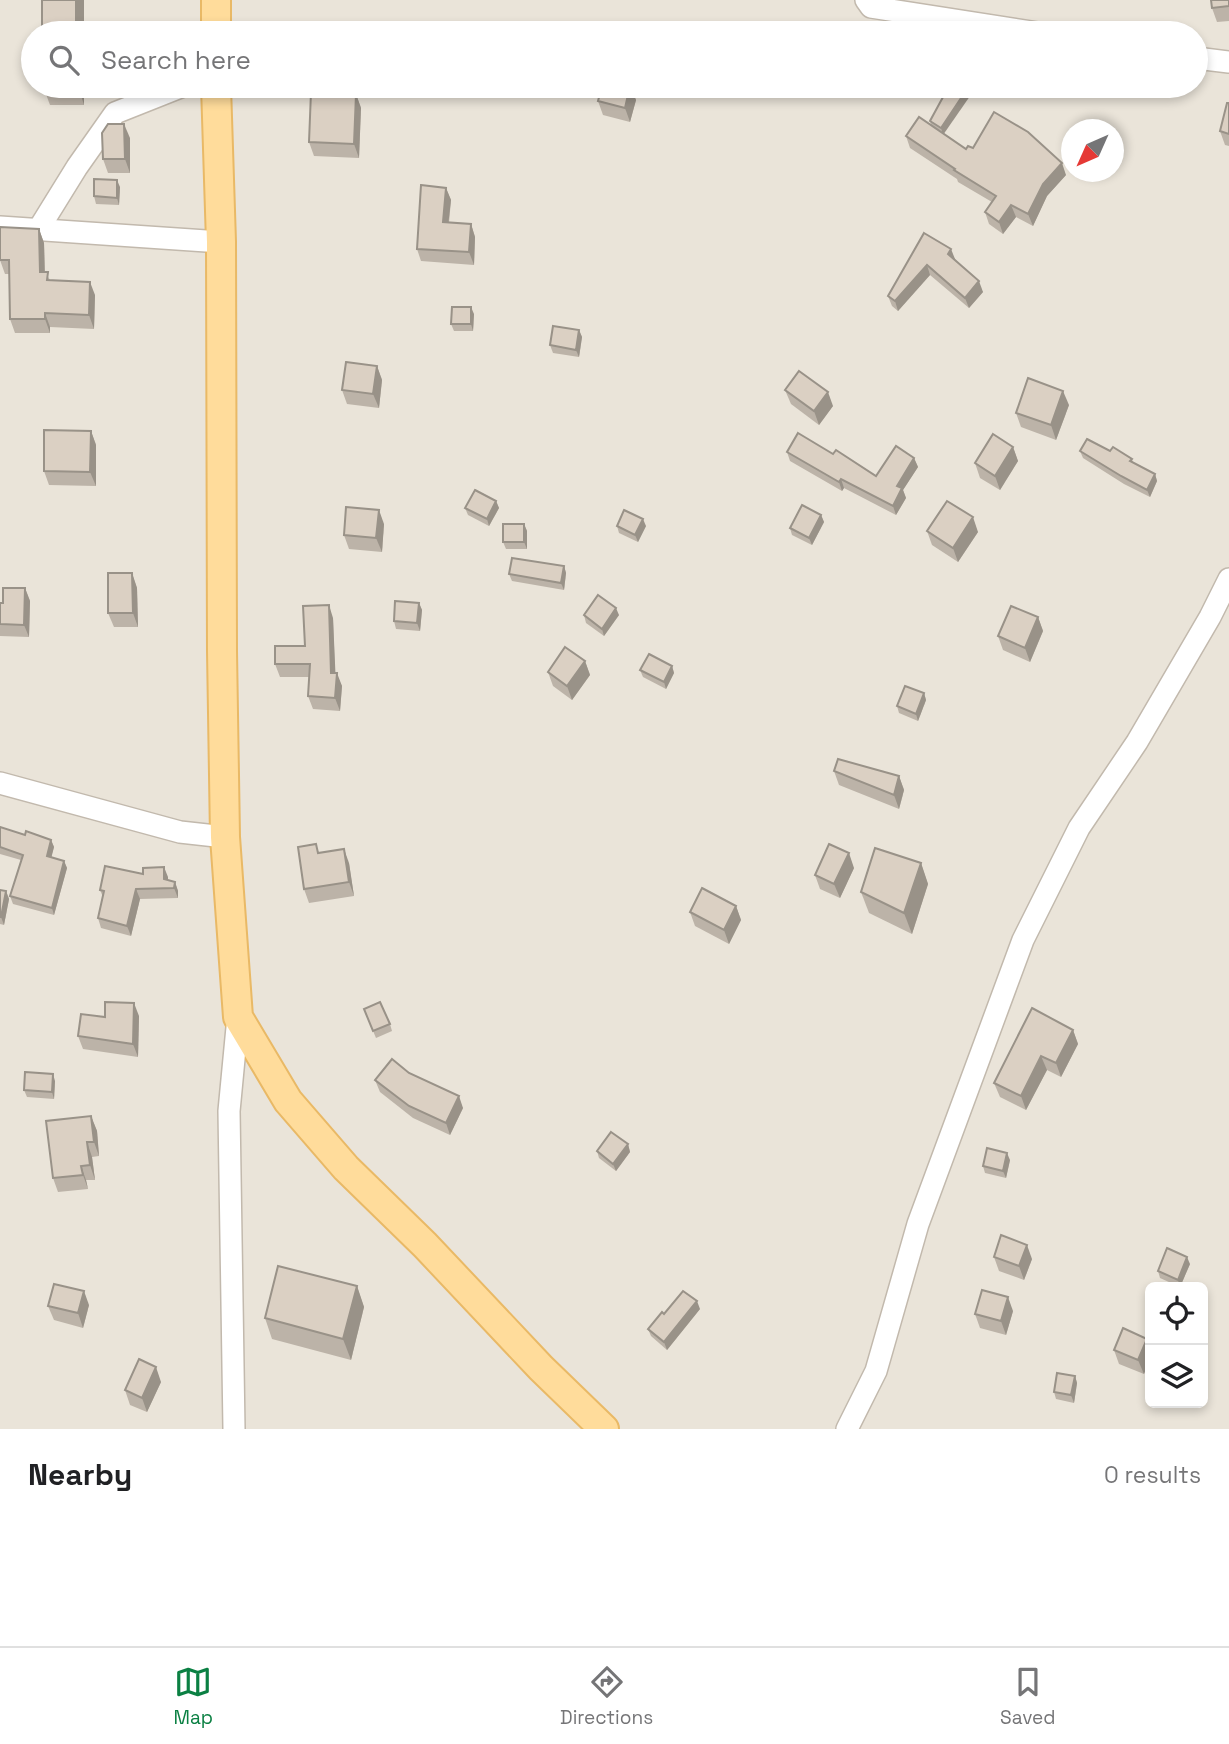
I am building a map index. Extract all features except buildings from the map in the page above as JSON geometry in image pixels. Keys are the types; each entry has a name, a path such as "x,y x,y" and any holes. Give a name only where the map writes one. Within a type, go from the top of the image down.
{"main road":[{"path":"216,0 216,21"},
{"path":"216,98 221,242 225,837 238,1017 288,1101 346,1168 604,1429"}],"street":[{"path":"866,0 871,7 961,21"},
{"path":"1208,59 1229,62"},
{"path":"38,230 115,113 153,98"},
{"path":"0,227 221,242"},
{"path":"848,1429 876,1371 918,1224 1023,940 1079,828 1137,742 1210,617 1229,579"},
{"path":"0,783 180,832 225,837"},
{"path":"234,1429 229,1111 238,1017"}],"shaded area":[{"path":"0,0 1229,0 1229,1429 0,1429"}]}
